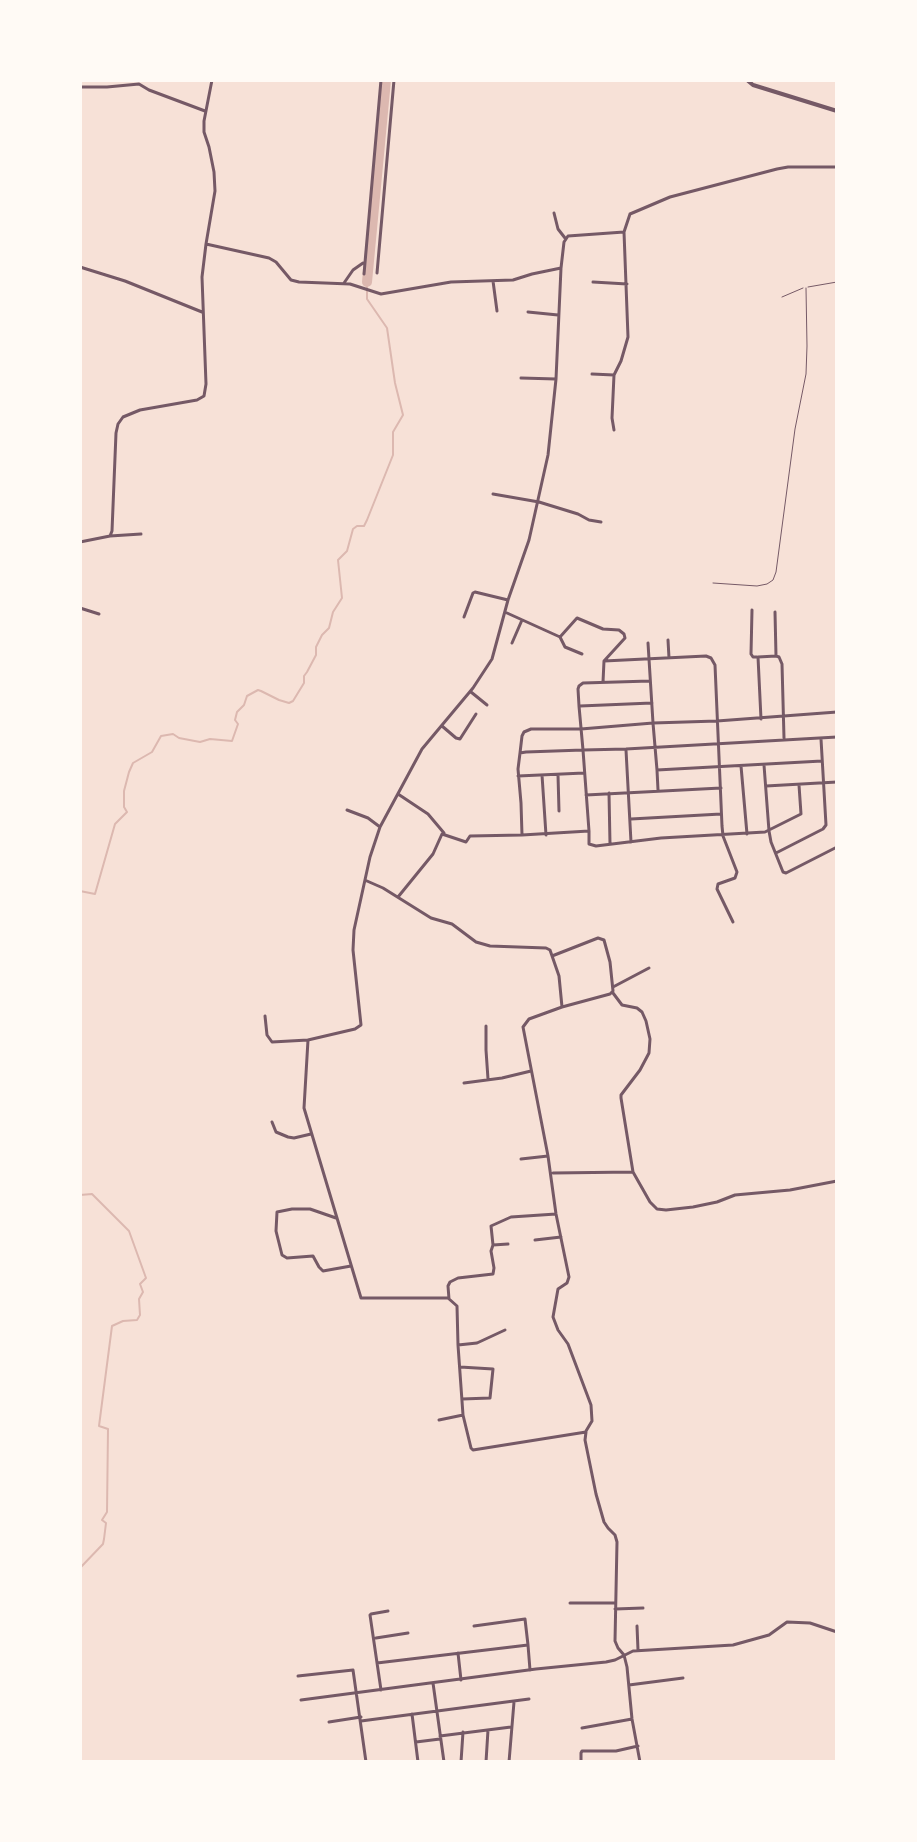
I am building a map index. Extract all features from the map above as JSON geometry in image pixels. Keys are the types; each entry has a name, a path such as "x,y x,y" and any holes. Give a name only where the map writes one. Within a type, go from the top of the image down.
{"street":[{"path":"110,536 118,424 131,412 197,400 204,396 202,277 215,191 204,132 212,80"},
{"path":"364,274 381,80"},
{"path":"377,273 394,80"},
{"path":"747,80 753,85 837,111"},
{"path":"80,87 139,82 149,90 205,111"},
{"path":"614,430 614,375 628,337 624,232 630,214 670,197 788,167 837,167"},
{"path":"265,1016 267,1035 272,1042 308,1040 361,1025 353,940 356,913 380,827 422,749 492,659 539,502 548,455 556,379 565,238 558,229 554,213"},
{"path":"565,238 624,232"},
{"path":"368,238 378,238"},
{"path":"206,244 269,258 291,280 344,283 374,293 388,294 451,282 513,280 561,268"},
{"path":"344,283 353,270 365,262"},
{"path":"80,267 125,281 202,312"},
{"path":"493,281 497,311"},
{"path":"593,282 627,284"},
{"path":"528,312 558,315"},
{"path":"592,374 614,375"},
{"path":"521,378 556,379"},
{"path":"493,494 539,502 601,522"},
{"path":"80,542 141,534"},
{"path":"464,617 475,592 508,600"},
{"path":"80,608 99,614"},
{"path":"752,610 751,654 753,657 776,656 782,664 784,739"},
{"path":"775,612 776,656"},
{"path":"506,613 560,637 565,647 582,654"},
{"path":"560,637 577,618 624,634 625,638 604,661 603,682"},
{"path":"512,643 522,620"},
{"path":"668,640 669,658"},
{"path":"648,643 658,790"},
{"path":"604,661 706,656 715,665 723,836 737,872 735,878 718,884 717,889 733,922"},
{"path":"758,657 761,719"},
{"path":"650,681 583,683 579,686 589,844 769,831 801,814 799,785"},
{"path":"470,691 487,705"},
{"path":"579,706 652,703"},
{"path":"522,835 518,776 522,736 527,730 761,719 837,712"},
{"path":"441,726 460,739 476,714"},
{"path":"520,753 837,737"},
{"path":"776,853 825,828 821,739"},
{"path":"626,749 631,842"},
{"path":"657,770 822,761"},
{"path":"764,765 769,831 783,872 837,847"},
{"path":"741,766 747,834"},
{"path":"518,776 584,773"},
{"path":"542,775 546,835"},
{"path":"558,775 559,811"},
{"path":"766,786 837,782"},
{"path":"586,795 721,788"},
{"path":"609,793 610,844"},
{"path":"398,794 428,814 444,833 466,842 470,836 589,831"},
{"path":"347,810 368,818 380,827"},
{"path":"631,819 721,814"},
{"path":"398,897 433,854 444,833"},
{"path":"366,880 431,918 452,924 476,942 490,946 550,950 559,976 562,1007"},
{"path":"552,956 600,938 604,940 613,993 622,1005 642,1012 646,1021 649,1053 621,1095 633,1172 650,1202 660,1210 693,1207 735,1195 790,1190 837,1181"},
{"path":"613,987 649,968"},
{"path":"613,993 529,1019 523,1027 569,1277 567,1283 558,1289 553,1317 568,1344 591,1405 592,1421 585,1440 604,1522 616,1537 615,1641 624,1655 640,1762"},
{"path":"486,1026 488,1079"},
{"path":"308,1040 304,1108 360,1296 364,1299 449,1299 457,1306 463,1415 473,1450 586,1432"},
{"path":"464,1083 532,1071"},
{"path":"272,1122 276,1132 288,1137 311,1134"},
{"path":"521,1159 548,1156"},
{"path":"551,1173 633,1172"},
{"path":"336,1218 310,1209 277,1212 276,1231 282,1255 287,1258 313,1256 323,1271 351,1266"},
{"path":"449,1299 450,1282 458,1278 493,1274 491,1226 503,1219 556,1214"},
{"path":"535,1240 561,1237"},
{"path":"493,1245 508,1244"},
{"path":"458,1345 477,1343 505,1330"},
{"path":"460,1367 493,1369 490,1398 462,1399"},
{"path":"439,1420 463,1415"},
{"path":"570,1603 643,1608"},
{"path":"381,1690 370,1614 388,1611"},
{"path":"474,1626 525,1619 530,1670"},
{"path":"301,1700 606,1662 638,1650 733,1645 769,1635 787,1622 810,1623 837,1632"},
{"path":"637,1626 638,1650"},
{"path":"374,1638 408,1633"},
{"path":"377,1663 528,1645"},
{"path":"458,1653 461,1680"},
{"path":"298,1676 353,1669 366,1762"},
{"path":"629,1685 683,1678"},
{"path":"433,1683 444,1762"},
{"path":"329,1722 529,1699"},
{"path":"509,1762 514,1701"},
{"path":"412,1714 418,1762"},
{"path":"582,1728 632,1719"},
{"path":"416,1742 463,1732 511,1727"},
{"path":"486,1762 488,1729"},
{"path":"461,1762 463,1732"},
{"path":"581,1762 582,1751 616,1751 638,1746"}],"lane":[{"path":"782,297 837,282"},
{"path":"713,583 757,586 773,580 776,572 795,429 806,374 806,288"}],"waterway":[{"path":"367,282 386,80"},
{"path":"80,891 95,894 115,824 127,812 124,791 129,772 133,763 152,752 161,736 173,734 200,742 210,739 232,741 238,724 235,720 237,712 247,696 258,690 289,703 304,683 304,676 316,655 316,647 329,628 333,612 342,598 338,560 347,551 353,529 364,526 367,520 393,455 393,432 403,415 387,328 367,299 367,282"},
{"path":"80,1195 92,1194 129,1231 146,1278 140,1284 143,1292 139,1299 140,1315 137,1320 112,1326 99,1426 108,1429 107,1512 102,1520 106,1523 104,1539 103,1544 80,1568"}]}
